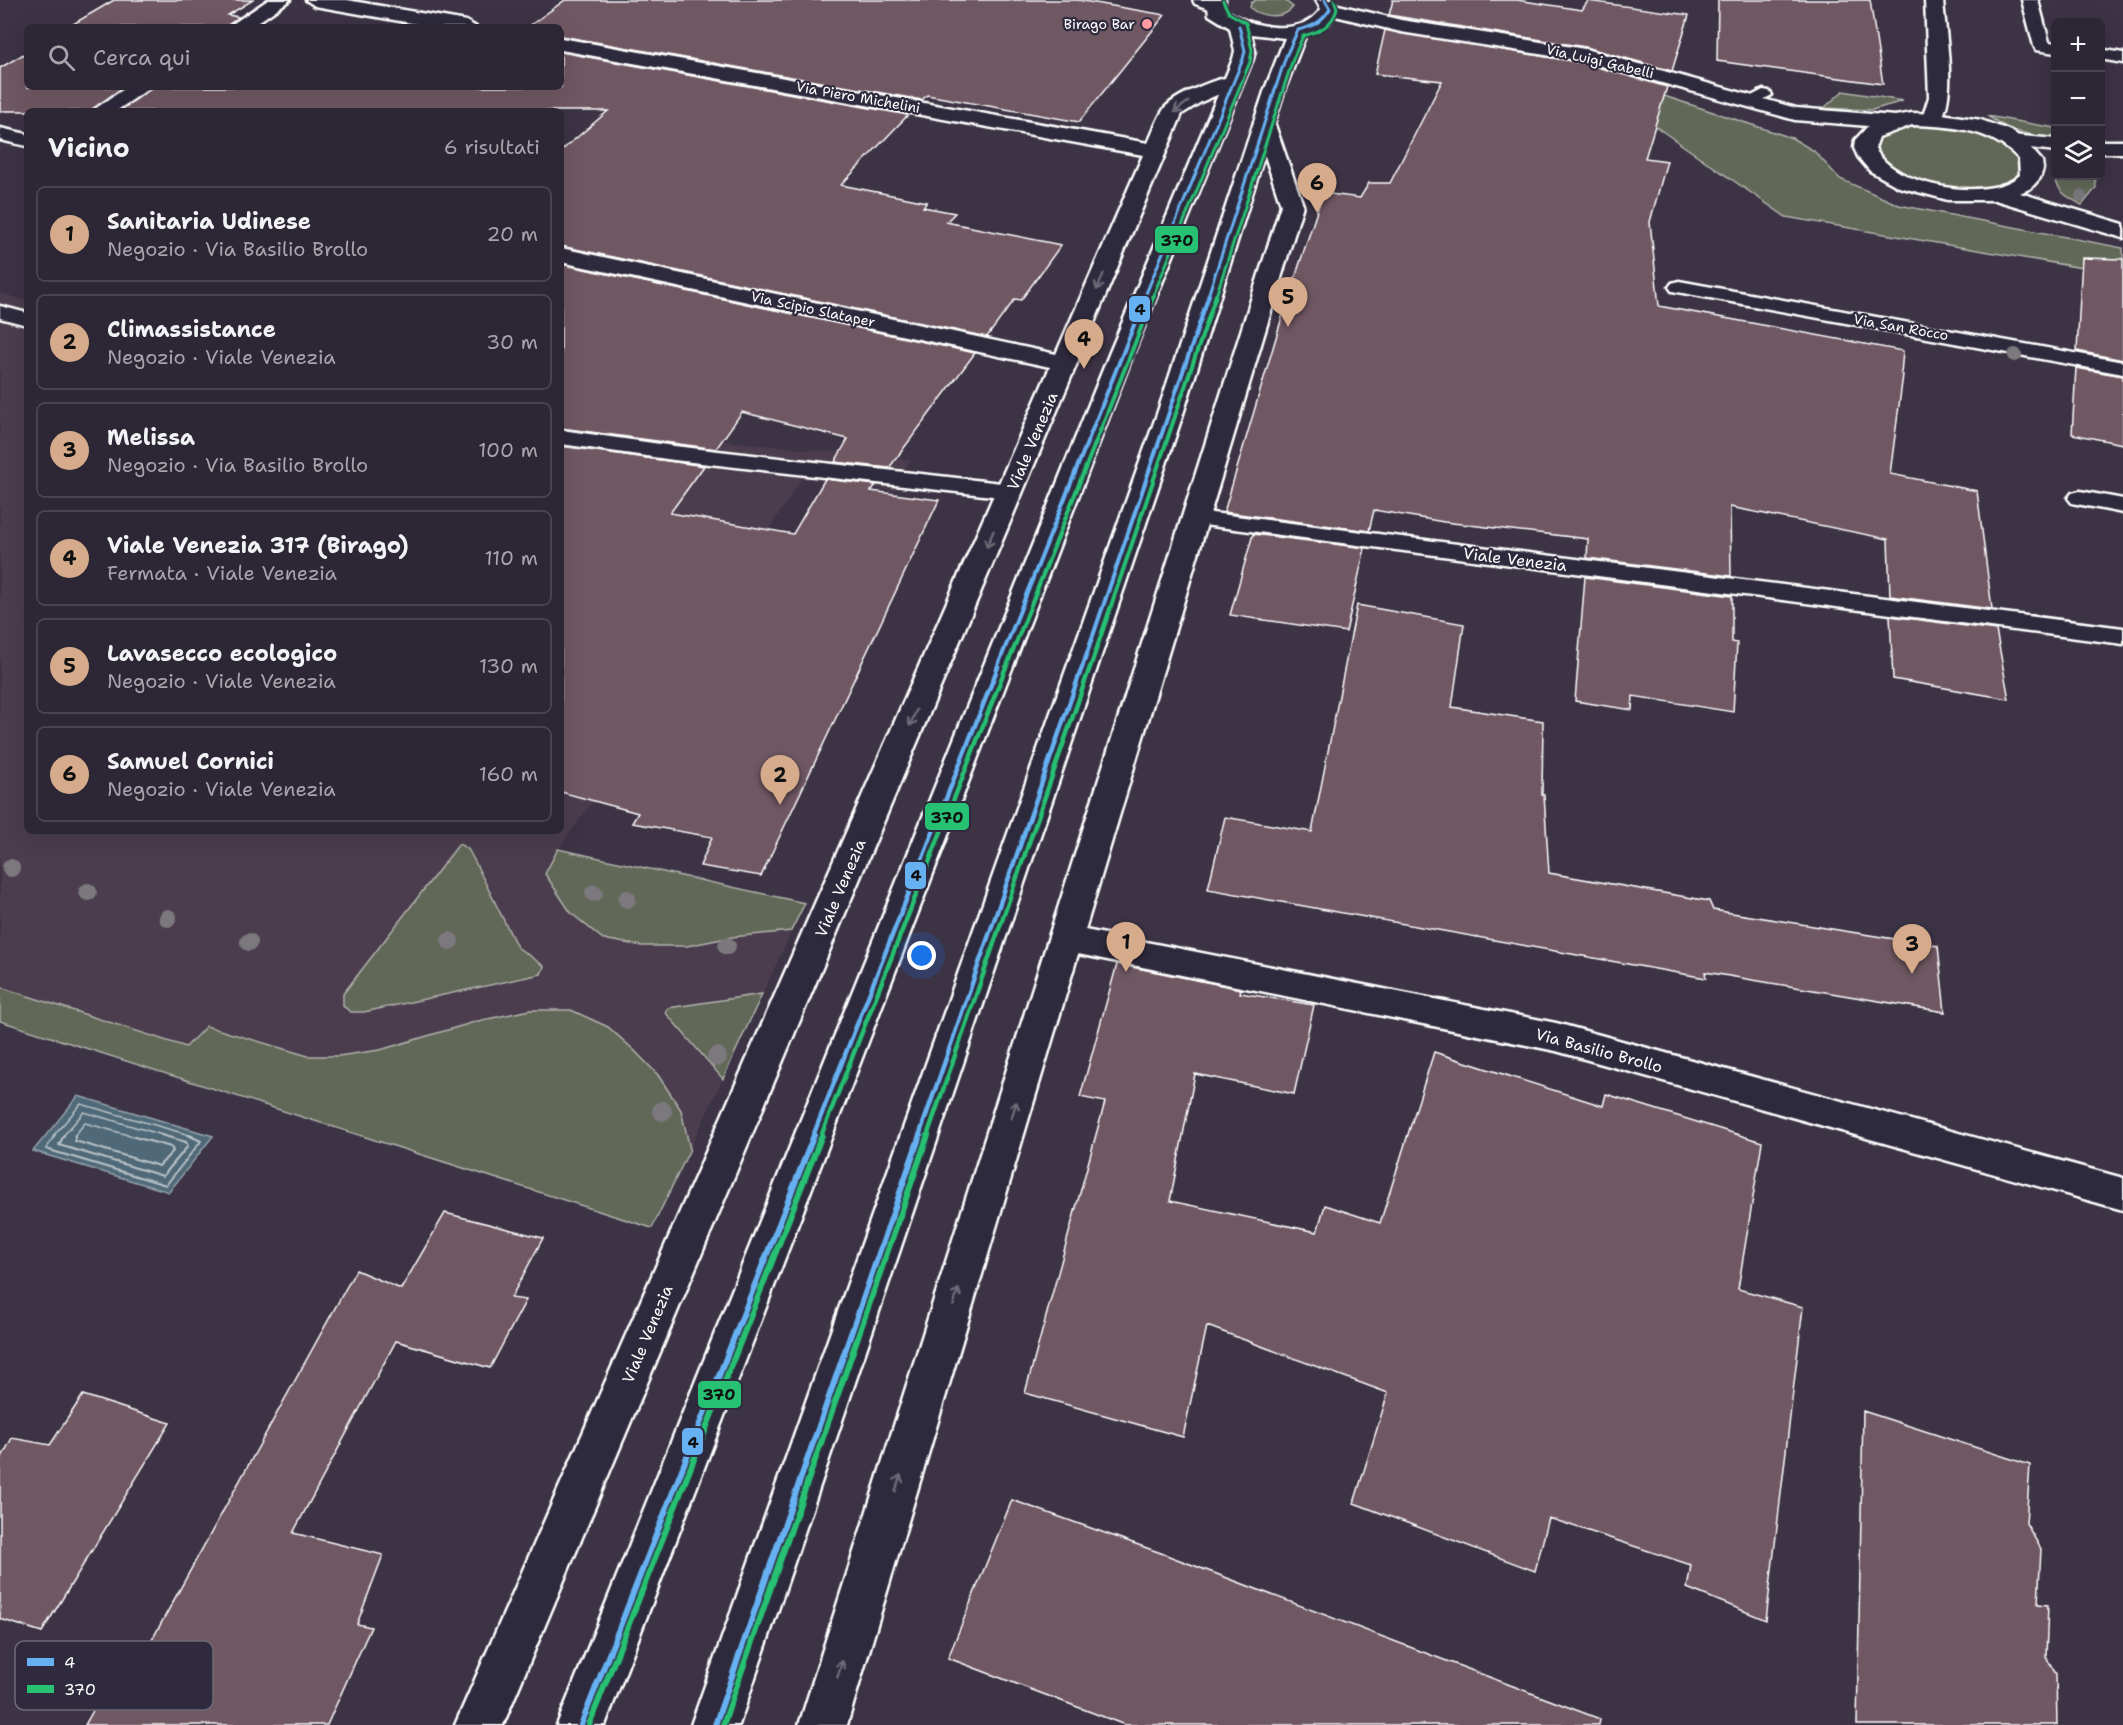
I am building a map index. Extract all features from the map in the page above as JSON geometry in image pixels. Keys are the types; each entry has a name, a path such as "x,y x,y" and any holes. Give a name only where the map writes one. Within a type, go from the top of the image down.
{"street":[{"path":"243,24 281,0"},
{"path":"315,0 449,24"},
{"path":"1934,0 1942,120 1994,133 2011,141 2051,145"},
{"path":"1211,2 1224,19 1239,26 1275,32 1298,30"},
{"path":"715,1725 1170,414 1288,51 1298,30 1326,10"},
{"name":"Via Luigi Gabelli","path":"1326,10 1401,26 1585,55 1757,98 1836,135 1867,155 1877,167 1919,187 1963,194 1996,193"},
{"path":"581,1725 1122,351 1245,51 1239,26"},
{"name":"Via Piero Michelini","path":"564,45 1155,151"},
{"name":"Viale Venezia","path":"479,1725 1173,111 1194,98 1233,81"},
{"path":"107,108 136,90"},
{"name":"Via Luigi Gabelli","path":"1795,114 1892,122 1942,120"},
{"path":"823,1725 1292,205 1264,122"},
{"path":"1867,155 1864,144 1868,135 1892,122"},
{"path":"0,134 24,139"},
{"path":"2011,141 2030,171 2092,220"},
{"path":"2105,147 2123,147"},
{"path":"1996,193 2014,189 2030,171 2051,158"},
{"path":"1996,193 2123,231"},
{"name":"Via Scipio Slataper","path":"564,256 1065,363"},
{"name":"Via Basilio Brollo","path":"1067,939 1556,1037 2123,1194"}],"lane":[{"path":"2030,0 2042,46 2051,47"},
{"path":"2105,55 2123,58"},
{"name":"Via San Rocco","path":"1679,287 2123,368"},
{"path":"0,312 24,318"},
{"path":"564,437 674,453 1010,491"},
{"path":"2080,498 2123,506"},
{"name":"Viale Venezia","path":"1196,518 2123,636"}],"shaded area":[{"path":"0,293 24,300 24,834 564,834 564,424 910,460 895,491 802,478 593,801 558,849 805,903 666,1200 0,987"}],"green space":[{"path":"1256,0 1284,0 1293,7 1284,14 1266,15 1250,8 1251,3"},
{"path":"1564,63 1792,138 1814,151 1840,179 1899,205 2123,248 2123,275 1786,217"},
{"path":"1843,91 1903,101 1872,110 1824,108"},
{"path":"1987,116 2051,127 2051,139 2011,130"},
{"path":"1927,123 1969,130 1997,140 2017,158 2021,170 2008,182 1990,188 1968,190 1944,188 1920,182 1900,172 1883,160 1874,146 1878,137 1906,125"},
{"path":"2095,180 2096,188 2082,205 2068,197 2056,181"},
{"path":"459,844 468,849 517,947 544,966 541,974 364,1012 351,1012 343,1006 343,994"},
{"path":"558,849 805,903 791,931 732,937 687,946 642,946 603,939 571,913 545,874"},
{"path":"0,987 186,1047 206,1026 308,1056 338,1056 380,1050 478,1021 530,1010 571,1010 608,1027 658,1075 681,1110 690,1149 652,1228 0,1021"},
{"path":"762,994 723,1079 665,1012 668,1008"}],"water":[{"path":"78,1096 213,1136 169,1192 33,1151"}],"building":[{"path":"114,0 253,0 228,15 239,17 230,24 73,24"},
{"path":"565,0 1078,0 1165,15 1079,122 927,95 922,100 564,37 564,24 532,24"},
{"path":"1393,0 1517,0 1582,10 1588,1 1689,15 1672,71 1585,47 1389,15"},
{"path":"1718,0 1870,0 1883,84 1717,61"},
{"path":"1385,30 1583,63 1667,87 1645,158 1667,161 1650,222 1659,306 1903,351 1901,374 1903,375 1890,474 1977,491 1992,609 1890,596 1888,539 1730,507 1731,576 1587,558 1588,539 1444,522 1374,510 1369,531 1224,512 1283,314 1323,193 1360,198 1369,183 1390,183 1442,81 1375,74"},
{"path":"564,53 908,115 841,185 927,202 923,207 955,213 946,222 1061,245 1021,300 1015,299 987,337 564,247 564,148 608,111 564,111 564,108 124,108 149,90 564,90"},
{"path":"24,54 24,90 119,90 94,108 24,108 24,111 0,111 0,68"},
{"path":"2082,258 2123,259 2123,360 2077,351"},
{"path":"564,265 975,353 889,468 835,462 848,439 742,412 716,449 564,428"},
{"path":"2076,368 2123,376 2123,444 2072,434"},
{"path":"564,446 704,466 670,513 793,534 825,479 876,485 871,491 939,500 761,876 700,866 712,837 632,823 638,813 564,793"},
{"path":"1253,534 1365,548 1346,632 1230,615"},
{"path":"1585,577 1732,596 1732,642 1737,643 1733,712 1633,696 1632,710 1575,701"},
{"path":"1357,605 1464,624 1452,707 1543,721 1542,795 1544,795 1549,873 1709,901 1713,910 1938,946 1945,1012 1705,972 1706,978 1208,889 1225,817 1312,832"},
{"path":"1890,616 1996,630 2009,699 1893,679"},
{"path":"1117,964 1241,989 1240,993 1314,1005 1294,1094 1195,1074 1170,1201 1317,1232 1325,1205 1380,1223 1434,1052 1603,1106 1606,1094 1762,1142 1738,1289 1803,1307 1766,1620 1687,1588 1691,1565 1549,1518 1535,1571 1354,1503 1388,1393 1207,1326 1183,1437 1025,1393 1105,1102 1080,1097"},
{"path":"445,1213 543,1238 511,1298 526,1300 490,1368 396,1341 293,1533 383,1555 357,1624 371,1627 327,1725 85,1725 93,1710 213,1710 213,1641 151,1641 356,1270 401,1289"},
{"path":"83,1395 170,1423 42,1632 0,1619 0,1461 12,1438 50,1445"},
{"path":"1863,1411 2030,1465 2026,1523 2041,1549 2038,1604 2048,1605 2046,1657 2056,1674 2057,1725 1857,1725"},
{"path":"1012,1500 1161,1553 1600,1719 1599,1725 1125,1725 948,1658"}],"transit line":[{"name":"4","path":"715,1725 1170,414 1286,56 1298,30 1317,24 1327,14 1330,9 1325,0"},
{"name":"370","path":"723,1725 1177,416 1293,59 1303,36 1320,30 1332,20 1337,9 1334,0"},
{"name":"370","path":"589,1725 1129,355 1250,62 1252,50 1246,23 1229,13 1223,1"},
{"name":"4","path":"581,1725 1122,352 1243,59 1245,51 1239,26"}],"place":[{"name":"Birago Bar","path":"1147,24"},
{"name":"Samuel Cornici","path":"1317,213"},
{"name":"Lavasecco ecologico","path":"1288,327"},
{"name":"Viale Venezia 317 (Birago)","path":"1084,369"},
{"name":"Climassistance","path":"780,805"},
{"name":"Sanitaria Udinese","path":"1126,972"},
{"name":"Melissa","path":"1912,974"}]}
